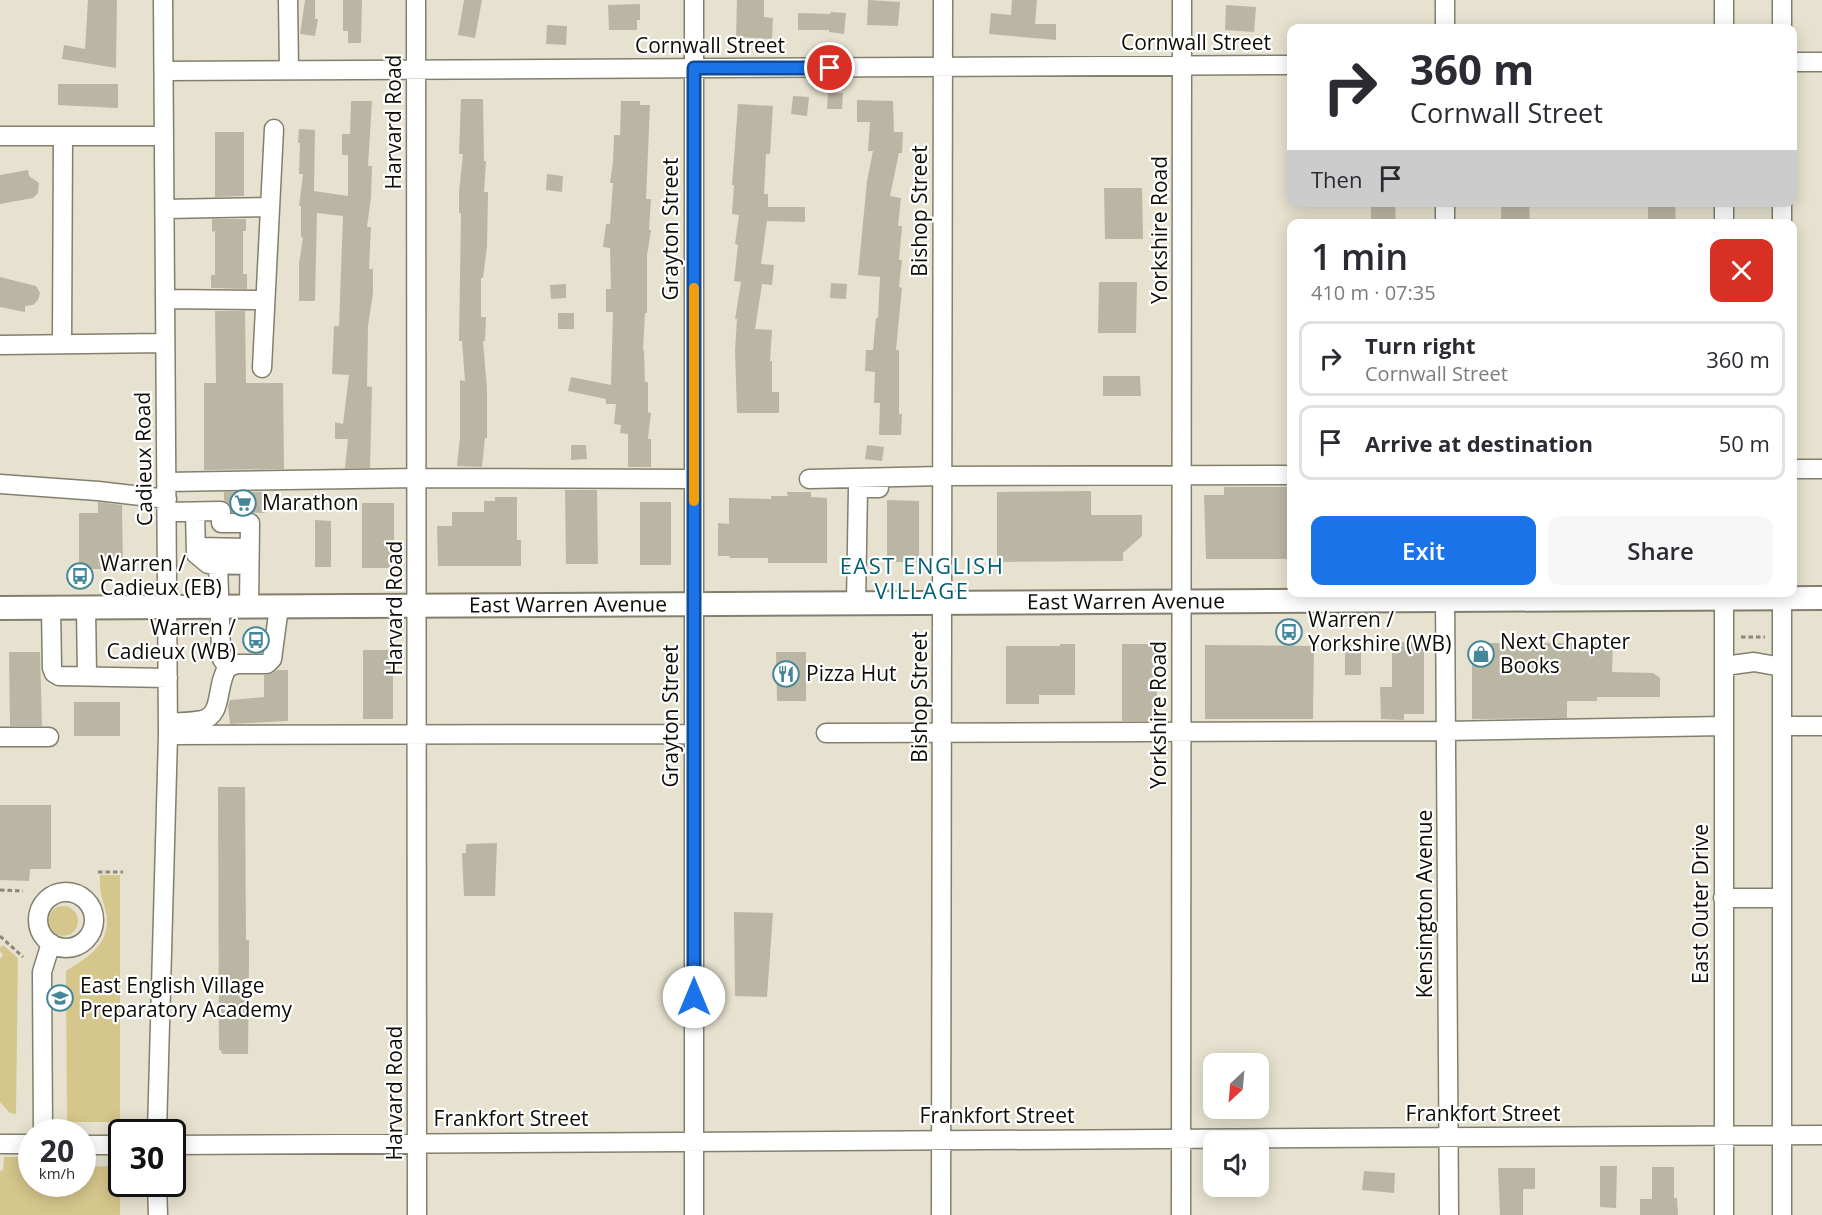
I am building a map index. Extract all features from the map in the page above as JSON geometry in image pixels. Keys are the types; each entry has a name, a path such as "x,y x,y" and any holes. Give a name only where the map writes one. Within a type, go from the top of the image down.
{"main road":[{"name":"East Warren Avenue","path":"0,609 1182,602 1401,597"},
{"name":"East Warren Avenue","path":"1797,597 1822,598"}],"street":[{"name":"Cadieux Road","path":"157,1119 168,729 163,0"},
{"path":"288,0 289,70"},
{"name":"Harvard Road","path":"417,0 417,1215"},
{"name":"Grayton Street","path":"694,0 694,1215"},
{"name":"Bishop Street","path":"942,1215 943,0"},
{"name":"Yorkshire Road","path":"1181,1215 1182,0"},
{"path":"1445,0 1445,24"},
{"path":"1724,0 1724,24"},
{"path":"1782,0 1782,24"},
{"path":"1797,62 1822,62"},
{"name":"Cornwall Street","path":"164,71 1287,65"},
{"path":"262,368 274,129"},
{"path":"0,136 164,136"},
{"path":"62,344 63,136"},
{"path":"165,209 270,207"},
{"path":"165,298 266,300"},
{"path":"0,345 165,343"},
{"path":"1797,469 1822,469"},
{"path":"808,479 942,481 1182,474 1287,475"},
{"path":"0,484 167,498 417,478 694,479"},
{"path":"855,603 858,488 942,481"},
{"path":"167,498 195,512 221,511 219,607 222,659 228,667"},
{"path":"195,512 196,551 208,564 220,556 249,556"},
{"path":"221,523 250,523 249,607"},
{"path":"168,556 196,551"},
{"name":"Kensington Avenue","path":"1445,597 1449,1215"},
{"name":"East Outer Drive","path":"1724,597 1724,1215"},
{"path":"1782,597 1782,1215"},
{"path":"168,729 204,720 213,715 217,706 222,675 228,667 238,664 267,664 272,659 279,607"},
{"path":"51,608 52,668 59,676 168,678"},
{"path":"86,608 87,676"},
{"path":"1724,666 1754,662 1782,667"},
{"path":"826,733 1446,731 1724,726"},
{"path":"1782,726 1822,726"},
{"path":"168,729 417,735 694,734"},
{"path":"0,737 49,737"},
{"path":"1724,898 1782,897"},
{"path":"43,1119 42,972 51,943"},
{"name":"Frankfort Street","path":"186,1144 1822,1135"},
{"path":"2,1141 18,1143"},
{"path":"158,1197 158,1215"}],"path":[{"path":"1737,637 1766,637"},
{"path":"98,872 123,872"},
{"path":"0,890 23,891"},
{"path":"0,936 22,957"}],"shaded area":[{"path":"100,875 120,875 120,1119 108,1119 108,1122 96,1122 96,1119 67,1119 66,971 97,948 106,932 106,912 100,890"},
{"path":"63,906 74,910 78,921 74,932 63,936 52,932 48,921 52,910"},
{"path":"3,945 18,958 16,1114 10,1113 0,1102 0,959 3,955 0,948"},
{"path":"4,1157 18,1157 18,1197 96,1197 96,1167 108,1166 108,1197 120,1197 120,1215 0,1215 0,1171 3,1170"}],"building":[{"path":"88,0 117,0 116,68 62,59 64,45 85,49"},
{"path":"305,0 315,0 315,19 318,19 315,36 300,34"},
{"path":"343,0 362,0 361,43 348,43 348,31 343,31"},
{"path":"464,0 482,0 475,38 458,35"},
{"path":"737,0 764,0 764,17 773,18 772,39 736,37"},
{"path":"868,0 900,2 898,26 867,25"},
{"path":"1012,0 1037,0 1035,24 1056,24 1056,40 989,34 991,13 1011,15"},
{"path":"640,4 640,20 637,20 637,30 609,30 608,5"},
{"path":"1226,5 1256,7 1254,32 1225,30"},
{"path":"831,12 846,13 844,34 829,32 829,30 798,30 798,13 830,14"},
{"path":"547,25 567,26 566,45 546,44"},
{"path":"58,84 118,84 118,108 58,105"},
{"path":"828,93 843,93 842,109 827,109"},
{"path":"793,96 809,97 807,116 791,114"},
{"path":"461,99 483,99 484,161 486,161 484,192 488,192 487,246 483,278 481,278 481,317 486,317 485,341 483,341 487,388 487,438 485,438 482,467 457,466 460,437 460,380 465,381 462,341 459,341 461,213 459,213 459,192 463,154 459,154"},
{"path":"857,100 893,101 894,132 903,132 902,153 899,153 890,196 901,198 898,226 902,226 899,287 902,288 896,350 899,350 901,435 879,435 880,403 874,403 875,372 865,371 866,350 873,350 876,318 878,318 880,277 858,275 867,181 873,151 868,151 870,122 857,122"},
{"path":"351,101 372,101 368,166 372,166 371,197 367,227 371,227 369,269 373,269 373,293 368,326 367,386 372,387 370,468 345,468 348,439 335,439 335,422 343,424 349,375 332,374 334,326 339,326 343,216 317,213 315,301 299,301 299,264 303,238 301,237 301,206 299,206 303,174 299,174 299,129 315,130 314,191 348,196 348,155 342,155 342,134 350,134"},
{"path":"621,101 640,101 640,105 650,105 646,199 651,199 649,230 651,230 647,256 647,313 645,313 643,350 645,382 648,382 648,412 651,413 648,439 651,439 651,467 628,467 628,434 620,433 621,425 614,424 616,404 606,404 606,399 568,391 571,377 611,385 613,312 606,312 606,289 611,289 610,248 603,247 606,224 610,224 613,183 610,183 614,135 620,135"},
{"path":"738,104 773,106 770,154 766,154 764,194 768,194 768,207 805,207 805,222 767,221 761,264 774,265 772,285 762,284 755,329 772,330 770,361 772,361 772,392 779,392 779,413 737,413 735,350 737,319 735,319 741,282 734,281 739,215 732,214 734,185 732,185"},
{"path":"215,132 244,132 244,196 215,197"},
{"path":"28,170 29,176 39,183 38,193 33,198 0,204 0,175"},
{"path":"547,174 563,176 562,192 546,190"},
{"path":"1104,188 1142,188 1143,239 1105,239"},
{"path":"1371,207 1395,207 1396,219 1371,219"},
{"path":"1501,207 1529,207 1530,219 1501,219"},
{"path":"1648,207 1675,207 1676,219 1648,219"},
{"path":"212,219 246,219 246,231 243,231 243,274 247,274 247,289 211,288 211,275 215,275 215,231 212,232"},
{"path":"0,277 36,286 40,293 38,300 33,305 25,306 25,312 0,307"},
{"path":"1099,282 1137,282 1136,333 1098,333"},
{"path":"831,283 847,284 846,299 830,298"},
{"path":"566,284 566,298 551,299 550,285"},
{"path":"215,311 245,311 246,383 283,383 284,469 204,470 204,383 216,383"},
{"path":"558,313 574,313 574,329 558,329"},
{"path":"1103,376 1140,376 1141,396 1103,396"},
{"path":"571,445 586,445 587,459 571,460"},
{"path":"867,445 884,447 882,461 865,459"},
{"path":"1224,487 1287,487 1287,559 1206,559 1204,495 1224,495"},
{"path":"565,490 597,490 598,564 566,564"},
{"path":"1091,491 1091,515 1142,515 1142,536 1123,553 1123,561 997,562 997,492"},
{"path":"224,492 266,492 266,513 232,512 230,505 224,500"},
{"path":"787,492 811,492 811,497 827,498 827,563 768,563 768,558 718,556 718,523 729,524 729,498 771,499 771,496 788,496"},
{"path":"495,497 517,497 517,540 521,540 521,566 438,566 437,526 452,526 452,512 484,512 484,501 495,501"},
{"path":"887,500 919,501 919,562 887,562"},
{"path":"98,502 122,505 123,569 79,569 79,513 98,513"},
{"path":"640,502 671,502 671,565 640,565"},
{"path":"362,503 394,503 394,568 362,568"},
{"path":"315,520 331,521 331,567 315,567"},
{"path":"1392,642 1424,642 1424,714 1404,714 1404,720 1381,719 1380,687 1392,687"},
{"path":"1345,643 1361,643 1361,675 1345,675"},
{"path":"1476,643 1613,643 1612,672 1653,673 1660,678 1660,697 1597,697 1597,701 1567,701 1567,718 1472,719 1472,649"},
{"path":"1060,644 1075,644 1075,695 1039,695 1039,704 1006,704 1006,646 1060,646"},
{"path":"1122,644 1157,644 1157,721 1122,721"},
{"path":"1205,645 1314,646 1313,719 1205,719"},
{"path":"363,650 393,650 393,719 363,719"},
{"path":"9,652 40,652 42,726 10,726"},
{"path":"776,652 806,652 806,701 777,701"},
{"path":"277,670 288,670 288,721 230,724 228,706 230,700 264,697 264,675 272,674"},
{"path":"74,702 120,702 120,736 74,736"},
{"path":"218,787 245,787 246,940 249,940 248,1054 222,1054 219,1050"},
{"path":"0,805 51,805 51,869 30,869 29,881 0,880"},
{"path":"497,843 495,896 464,896 462,853 466,853 466,844"},
{"path":"734,912 773,913 767,997 735,996"},
{"path":"1600,1166 1617,1166 1616,1208 1600,1207"},
{"path":"1652,1167 1674,1167 1674,1198 1677,1198 1678,1215 1640,1215 1640,1199 1652,1199"},
{"path":"1498,1168 1535,1168 1535,1189 1523,1189 1523,1215 1500,1215"},
{"path":"1364,1171 1395,1173 1394,1193 1362,1190"}],"slow traffic":[{"path":"694,288 694,501"}],"place":[{"name":"Marathon","path":"243,503"},
{"name":"Warren / Cadieux (EB)","path":"80,576"},
{"name":"Warren / Yorkshire (WB)","path":"1289,632"},
{"name":"Warren / Cadieux (WB)","path":"256,640"},
{"name":"Next Chapter Books","path":"1481,654"},
{"name":"Pizza Hut","path":"786,674"},
{"name":"East English Village Preparatory Academy","path":"60,998"}],"district":[{"name":"EAST ENGLISH VILLAGE","path":"922,578"}],"route":[{"path":"694,997 694,68 830,68"}]}
